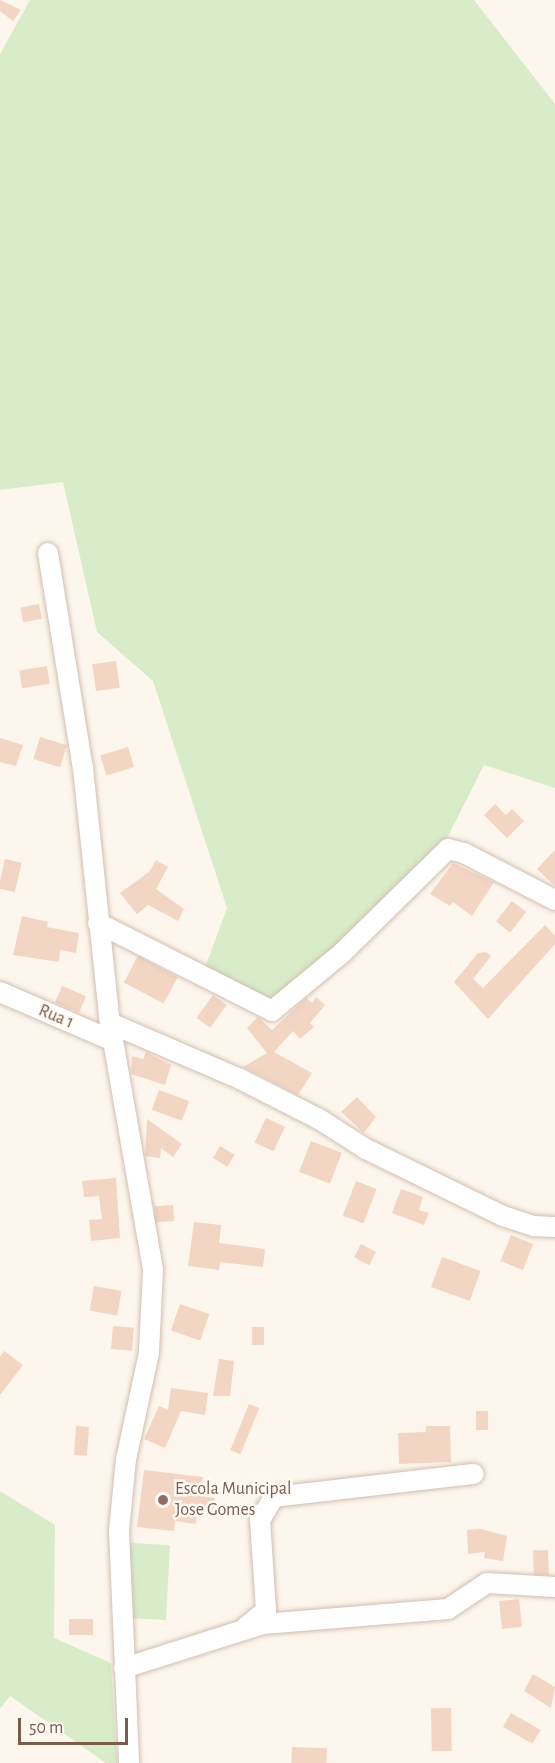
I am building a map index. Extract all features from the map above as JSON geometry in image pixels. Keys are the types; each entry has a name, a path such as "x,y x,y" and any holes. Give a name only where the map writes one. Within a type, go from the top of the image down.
{"street":[{"path":"48,553 83,768 111,1032 153,1270 154,1315 126,1459 119,1532 129,1763"},
{"path":"98,923 272,1011 342,952 448,849 464,853 555,900"},
{"name":"Rua 1","path":"0,992 240,1079 366,1149 503,1216 534,1227 555,1227"},
{"path":"244,1628 266,1610 260,1520 274,1497 474,1474"},
{"path":"124,1668 244,1628 448,1609 487,1583 555,1587"}],"green space":[{"path":"30,0 474,0 555,104 555,788 484,765 440,852 342,953 257,1007 202,976 227,908 153,681 97,632 63,482 0,490 0,54"},
{"path":"0,1491 55,1525 54,1638 111,1663 117,1763 106,1763 10,1696 0,1709"},
{"path":"130,1543 170,1545 166,1620 126,1618"}],"building":[{"path":"0,0 21,10 13,21 0,11"},
{"path":"39,604 42,619 23,622 20,608"},
{"path":"116,661 120,688 96,691 92,664"},
{"path":"47,666 50,684 22,688 19,670"},
{"path":"40,737 67,745 60,767 33,759"},
{"path":"0,738 23,745 16,766 0,762"},
{"path":"128,747 134,767 106,776 100,755"},
{"path":"495,804 506,815 512,809 524,821 507,838 484,815"},
{"path":"555,850 555,886 537,869"},
{"path":"5,859 22,863 15,892 0,889"},
{"path":"156,860 168,867 156,889 184,909 178,921 148,905 137,914 120,893 149,872"},
{"path":"453,863 494,882 472,916 453,902 450,906 430,894"},
{"path":"512,901 526,912 510,933 496,921"},
{"path":"22,916 48,922 47,927 79,933 76,953 60,950 59,962 13,955"},
{"path":"545,925 555,936 555,944 488,1019 454,982 478,953 486,952 491,956 473,979 483,988"},
{"path":"138,956 178,977 164,1004 124,982"},
{"path":"62,986 86,996 79,1013 55,1003"},
{"path":"213,995 227,1005 210,1028 197,1018"},
{"path":"316,997 325,1005 310,1023 314,1027 300,1039 293,1031 274,1052 312,1073 298,1095 243,1067 267,1053 247,1028 258,1017 272,1030 306,998 312,1003"},
{"path":"146,1052 171,1065 165,1085 131,1074 132,1056 143,1059"},
{"path":"159,1090 189,1101 182,1121 152,1110"},
{"path":"357,1097 376,1117 364,1133 341,1112"},
{"path":"266,1118 285,1127 274,1151 255,1142"},
{"path":"147,1119 182,1144 173,1157 161,1148 160,1158 145,1156"},
{"path":"311,1141 342,1153 330,1184 299,1172"},
{"path":"220,1146 235,1155 227,1167 213,1158"},
{"path":"116,1178 120,1238 91,1241 89,1220 102,1219 99,1196 84,1197 82,1181"},
{"path":"356,1181 377,1189 363,1223 343,1216"},
{"path":"401,1189 423,1197 419,1210 429,1213 424,1225 392,1213"},
{"path":"173,1205 174,1221 155,1222 154,1206"},
{"path":"194,1222 221,1225 219,1243 265,1249 263,1267 220,1262 219,1270 188,1266"},
{"path":"511,1235 533,1244 523,1270 501,1261"},
{"path":"361,1244 376,1252 369,1265 354,1257"},
{"path":"442,1257 481,1271 470,1301 431,1287"},
{"path":"94,1286 122,1291 117,1315 90,1311"},
{"path":"180,1304 209,1314 200,1341 171,1330"},
{"path":"113,1326 134,1328 132,1351 111,1349"},
{"path":"252,1327 264,1327 264,1345 252,1345"},
{"path":"4,1351 23,1365 0,1395 0,1357"},
{"path":"219,1359 234,1361 230,1396 213,1396"},
{"path":"171,1388 208,1393 205,1415 181,1411 165,1448 144,1439 159,1406 168,1410"},
{"path":"249,1404 259,1408 240,1454 230,1450"},
{"path":"476,1411 488,1411 488,1430 476,1430"},
{"path":"76,1426 89,1427 87,1456 74,1455"},
{"path":"426,1426 450,1426 451,1462 399,1464 398,1433 426,1432"},
{"path":"144,1470 203,1477 201,1496 215,1498 213,1513 197,1511 196,1524 175,1521 174,1531 137,1527"},
{"path":"481,1529 507,1536 503,1561 484,1558 485,1552 468,1554 467,1530"},
{"path":"548,1550 549,1575 534,1576 533,1551"},
{"path":"519,1599 522,1627 502,1629 499,1601"},
{"path":"69,1619 93,1619 93,1635 69,1635"},
{"path":"533,1674 555,1687 551,1708 524,1691"},
{"path":"431,1708 451,1708 452,1751 432,1751"},
{"path":"511,1713 540,1730 532,1744 503,1727"},
{"path":"292,1747 327,1748 326,1763 291,1763"}],"place":[{"name":"Escola Municipal Jose Gomes","path":"163,1500"}]}
